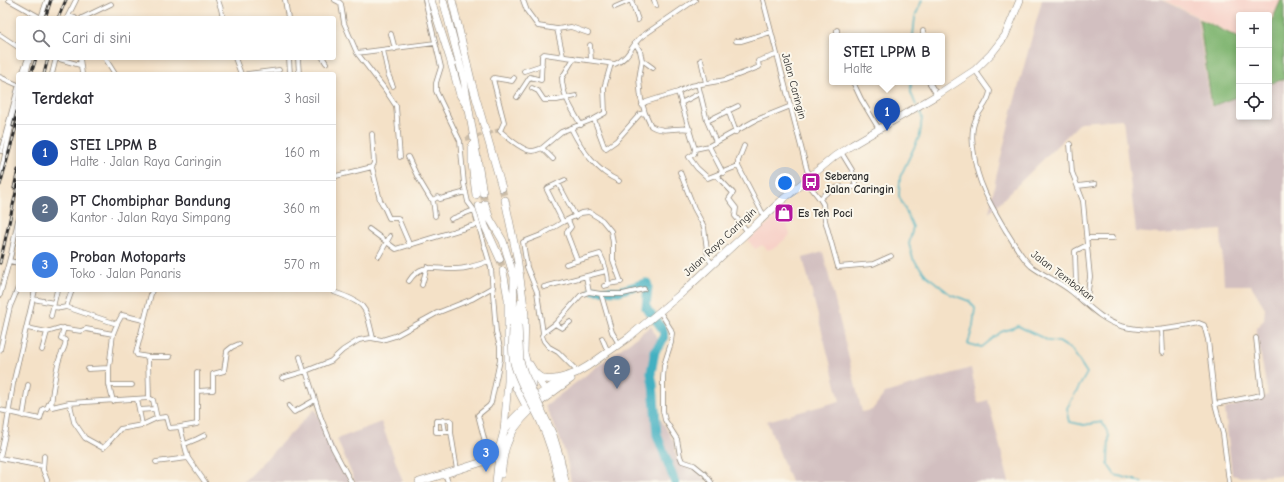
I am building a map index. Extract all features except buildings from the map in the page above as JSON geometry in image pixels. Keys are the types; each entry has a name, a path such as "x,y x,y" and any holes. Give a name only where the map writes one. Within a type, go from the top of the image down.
{"highway":[{"path":"431,0 460,95 470,112"},
{"path":"443,0 464,80 474,132 471,150 472,164 479,194"},
{"path":"452,0 472,84 502,188"},
{"name":"Jalan Raya Caringin","path":"528,409 547,393 608,352 650,320 764,216 841,152 937,95 975,70 991,54 1005,36 1020,0"},
{"path":"505,200 517,257 525,315 525,356 532,386 527,391 522,391 516,388"},
{"path":"479,207 485,226 500,259"},
{"path":"479,207 490,219 503,241 514,277 515,326 520,361 524,373 553,435 560,458 563,482"},
{"path":"496,482 500,446 504,432 508,386 508,299 504,271"},
{"path":"515,326 522,292"},
{"path":"525,356 532,371 547,393"},
{"path":"508,357 516,388 528,409"},
{"path":"532,371 543,379 554,380 573,375"},
{"path":"504,432 528,409"},
{"path":"500,482 506,445 528,409"},
{"path":"419,482 491,458 500,446"},
{"path":"491,458 498,470"}],"street":[{"path":"9,0 37,16"},
{"path":"42,16 47,0"},
{"path":"68,16 76,0"},
{"path":"218,0 222,16"},
{"path":"285,0 288,16"},
{"path":"335,0 341,4 344,23 357,53 396,104 400,157"},
{"path":"425,0 441,67 436,83 436,91 460,141 464,184 468,202 479,207"},
{"path":"523,0 527,11 538,26 557,29 571,27 588,33"},
{"path":"615,7 632,0 638,20"},
{"path":"654,0 656,6"},
{"path":"517,97 530,77 541,80 542,56 544,54 611,64 619,62 633,48 635,43 676,12 695,0"},
{"name":"Jalan Caringin","path":"763,0 809,178"},
{"path":"86,16 112,4"},
{"path":"557,29 563,56"},
{"path":"736,42 771,32"},
{"path":"391,34 395,49"},
{"path":"0,35 16,46"},
{"path":"357,53 435,43"},
{"path":"635,43 640,51 642,60 639,79 642,105 650,124 654,128 659,129 683,128 690,130"},
{"path":"590,45 591,60"},
{"path":"383,50 388,74 393,86"},
{"path":"642,105 690,86 725,80 759,67 758,61 776,55"},
{"path":"574,58 562,78 566,97 581,125"},
{"path":"23,72 28,60"},
{"path":"26,72 29,60"},
{"path":"52,72 56,60"},
{"path":"63,60 80,65"},
{"path":"80,60 82,72"},
{"path":"108,60 114,72"},
{"path":"236,60 240,72"},
{"path":"289,60 290,72"},
{"path":"298,60 299,72"},
{"path":"642,60 653,68"},
{"path":"701,60 706,83"},
{"path":"512,80 494,78 493,80 504,122 500,131 516,144 529,151 535,151 542,148 557,134 604,115 604,88 611,64"},
{"path":"524,71 542,65"},
{"path":"262,72 279,70"},
{"name":"Jalan Tembokan","path":"975,70 990,91 988,100 975,121 972,141 975,161 987,199 1023,257 1036,270 1074,291 1086,304 1109,322 1133,328 1161,330 1199,322 1204,325 1208,340 1215,404 1224,434 1230,482"},
{"path":"0,77 16,86"},
{"path":"698,84 707,121 716,142"},
{"path":"854,85 879,129"},
{"path":"931,85 937,95"},
{"path":"532,88 538,91 544,100 557,100 576,96"},
{"path":"678,92 695,149 694,154 689,157 692,162 708,178 738,166"},
{"path":"681,102 700,93"},
{"path":"0,151 16,94"},
{"path":"707,121 738,106"},
{"path":"695,149 708,146 756,120 791,106"},
{"path":"728,110 736,132"},
{"path":"0,178 16,111"},
{"path":"594,119 606,148 616,141 640,114 645,113"},
{"path":"571,128 589,158 611,177 620,181"},
{"path":"372,134 374,163 372,167 380,200 389,218 398,218 410,246"},
{"path":"460,141 466,140"},
{"path":"1070,144 1072,172 1083,201 1087,238 1090,277 1086,304"},
{"path":"708,146 723,173"},
{"path":"744,146 738,161 738,166 764,216"},
{"path":"542,148 553,159"},
{"path":"820,199 825,193 839,187 856,188 852,170 841,152"},
{"path":"408,157 418,178 430,198 433,200 435,216"},
{"path":"336,176 372,167"},
{"path":"680,172 694,208 702,221 708,258 713,264"},
{"path":"716,175 733,193 729,199 736,208 736,216 748,232"},
{"path":"809,178 820,199 838,267 873,264 891,256"},
{"path":"563,222 547,192 548,188 565,180"},
{"path":"558,183 576,216"},
{"path":"1078,186 1096,184"},
{"path":"433,200 438,197 440,199 466,192"},
{"path":"451,219 479,207"},
{"path":"479,207 478,224 489,261 493,287 496,332 500,347 496,384 491,403 478,415 491,458"},
{"path":"566,264 600,254 606,270 606,285 621,282 613,260 613,242 611,232 602,220 590,212 581,213 540,235 523,242 527,267 537,292 543,333 542,336 549,347 558,352 573,375"},
{"path":"568,220 572,227 567,234 577,260"},
{"path":"369,229 387,244 396,249 410,246 478,224"},
{"path":"0,295 10,261 16,230"},
{"path":"379,256 387,244 390,236"},
{"path":"1087,238 1113,238"},
{"path":"1074,291 1075,251 1087,245"},
{"path":"10,261 16,262"},
{"path":"409,280 419,270 427,267 455,270 470,268 489,261"},
{"path":"422,285 427,267"},
{"path":"544,287 606,271"},
{"path":"586,276 589,292"},
{"path":"282,378 331,361 343,350 359,340 373,338 382,340 387,339 437,313 472,299 493,287"},
{"path":"543,333 555,324 581,295 589,292 601,294 623,294 644,289"},
{"path":"0,350 10,307 16,292"},
{"path":"35,292 13,384 0,457 43,466"},
{"path":"51,316 57,292"},
{"path":"66,307 71,292"},
{"path":"151,292 143,320 136,353 137,355 148,357 170,357"},
{"path":"334,292 358,302 366,310 373,338"},
{"path":"601,294 612,332 619,344"},
{"path":"34,299 61,308 66,307 117,324"},
{"path":"658,313 670,328 672,333 671,343 664,365 663,411 666,420 677,439 682,461 694,465 705,474 711,482"},
{"path":"113,401 109,385 109,368 117,324 122,315 143,320"},
{"path":"555,324 562,328 570,322"},
{"path":"27,328 47,332 60,328 81,331 86,329 114,334"},
{"path":"64,328 61,338 65,340 66,343 60,358 52,394 52,407 70,404 149,398 153,400 157,418"},
{"path":"1161,330 1162,353"},
{"path":"42,350 47,332"},
{"path":"602,338 608,352"},
{"path":"1215,404 1241,400 1262,394 1256,338"},
{"path":"198,391 213,390 213,374 224,371 227,351 239,344"},
{"path":"148,357 149,398"},
{"path":"300,358 333,448 351,482"},
{"path":"88,369 109,368"},
{"path":"70,404 74,422 85,438 100,447 105,447 120,429 142,425 157,418 166,417 168,427 171,428 197,424 197,372"},
{"path":"23,416 28,385"},
{"path":"109,385 132,385"},
{"path":"0,410 40,419 42,417 43,408 47,408 52,394"},
{"path":"137,399 142,425"},
{"path":"289,406 294,412 315,400"},
{"path":"139,410 155,409"},
{"path":"443,420 445,432"},
{"path":"451,432 437,432 436,422 451,420 451,432 457,470"},
{"path":"180,427 188,458 204,482"},
{"path":"184,442 198,439 205,435"},
{"path":"44,456 43,470 47,480"},
{"path":"156,462 188,458"},
{"path":"445,474 448,482"}],"shaded area":[{"path":"1042,0 1162,0 1197,17 1211,107 1236,98 1236,120 1272,120 1272,84 1284,80 1284,475 1241,477 1232,475 1225,409 1268,395 1256,328 1264,320 1265,308 1251,285 1224,285 1221,230 1159,234 1136,232 1123,119 1081,122 989,213 1014,103"},
{"path":"1164,0 1280,0 1272,19 1272,12 1236,12 1236,36"},
{"path":"785,210 792,219 787,224 790,235 776,247 768,250 762,245 755,249 748,240"},
{"path":"823,252 862,412 872,410 885,393 971,368 978,403 988,400 1009,482 791,482 767,421 840,401 803,258"},
{"path":"651,326 661,346 656,354 652,372 657,413 675,444 676,457 680,463 697,469 707,482 571,482 566,456 559,436 545,406"},
{"path":"315,409 350,482 243,482"},
{"path":"381,422 403,482 355,482 337,439"}],"green space":[{"path":"1281,0 1284,0 1284,79 1272,83 1272,48 1272,20"},
{"path":"1199,19 1236,37 1236,97 1212,106"}],"waterway":[{"path":"913,33 915,17 922,0"},
{"path":"911,85 911,93 916,105"},
{"path":"918,108 922,117 920,135 900,177 899,196 913,227 909,244 913,259 926,275 950,294 969,301 975,308 973,326 968,344 982,347 1001,332 1018,326 1049,341 1059,342 1072,350 1087,373 1067,408 1070,422 1084,425 1102,422 1109,435 1108,465 1115,475 1142,482"},
{"path":"593,290 619,291 647,283 646,308 663,330 664,336 655,351 651,373 657,435 675,482"}],"tunnel":[{"path":"466,139 500,130"},
{"path":"502,188 505,200"},
{"path":"483,193 485,204"},
{"path":"500,259 503,271"}],"railway":[{"path":"46,16 51,0"},
{"path":"59,16 66,0"},
{"path":"32,72 35,60"},
{"path":"44,72 48,60"},
{"path":"13,126 16,115"},
{"path":"0,185 16,127"},
{"path":"14,188 16,179"},
{"path":"0,263 16,192"}],"place":[{"name":"STEI LPPM B","path":"887,131"},
{"name":"Seberang Jalan Caringin","path":"811,182"},
{"name":"Es Teh Poci","path":"784,213"},
{"name":"PT Chombiphar Bandung","path":"617,389"},
{"name":"Proban Motoparts","path":"486,472"}]}
